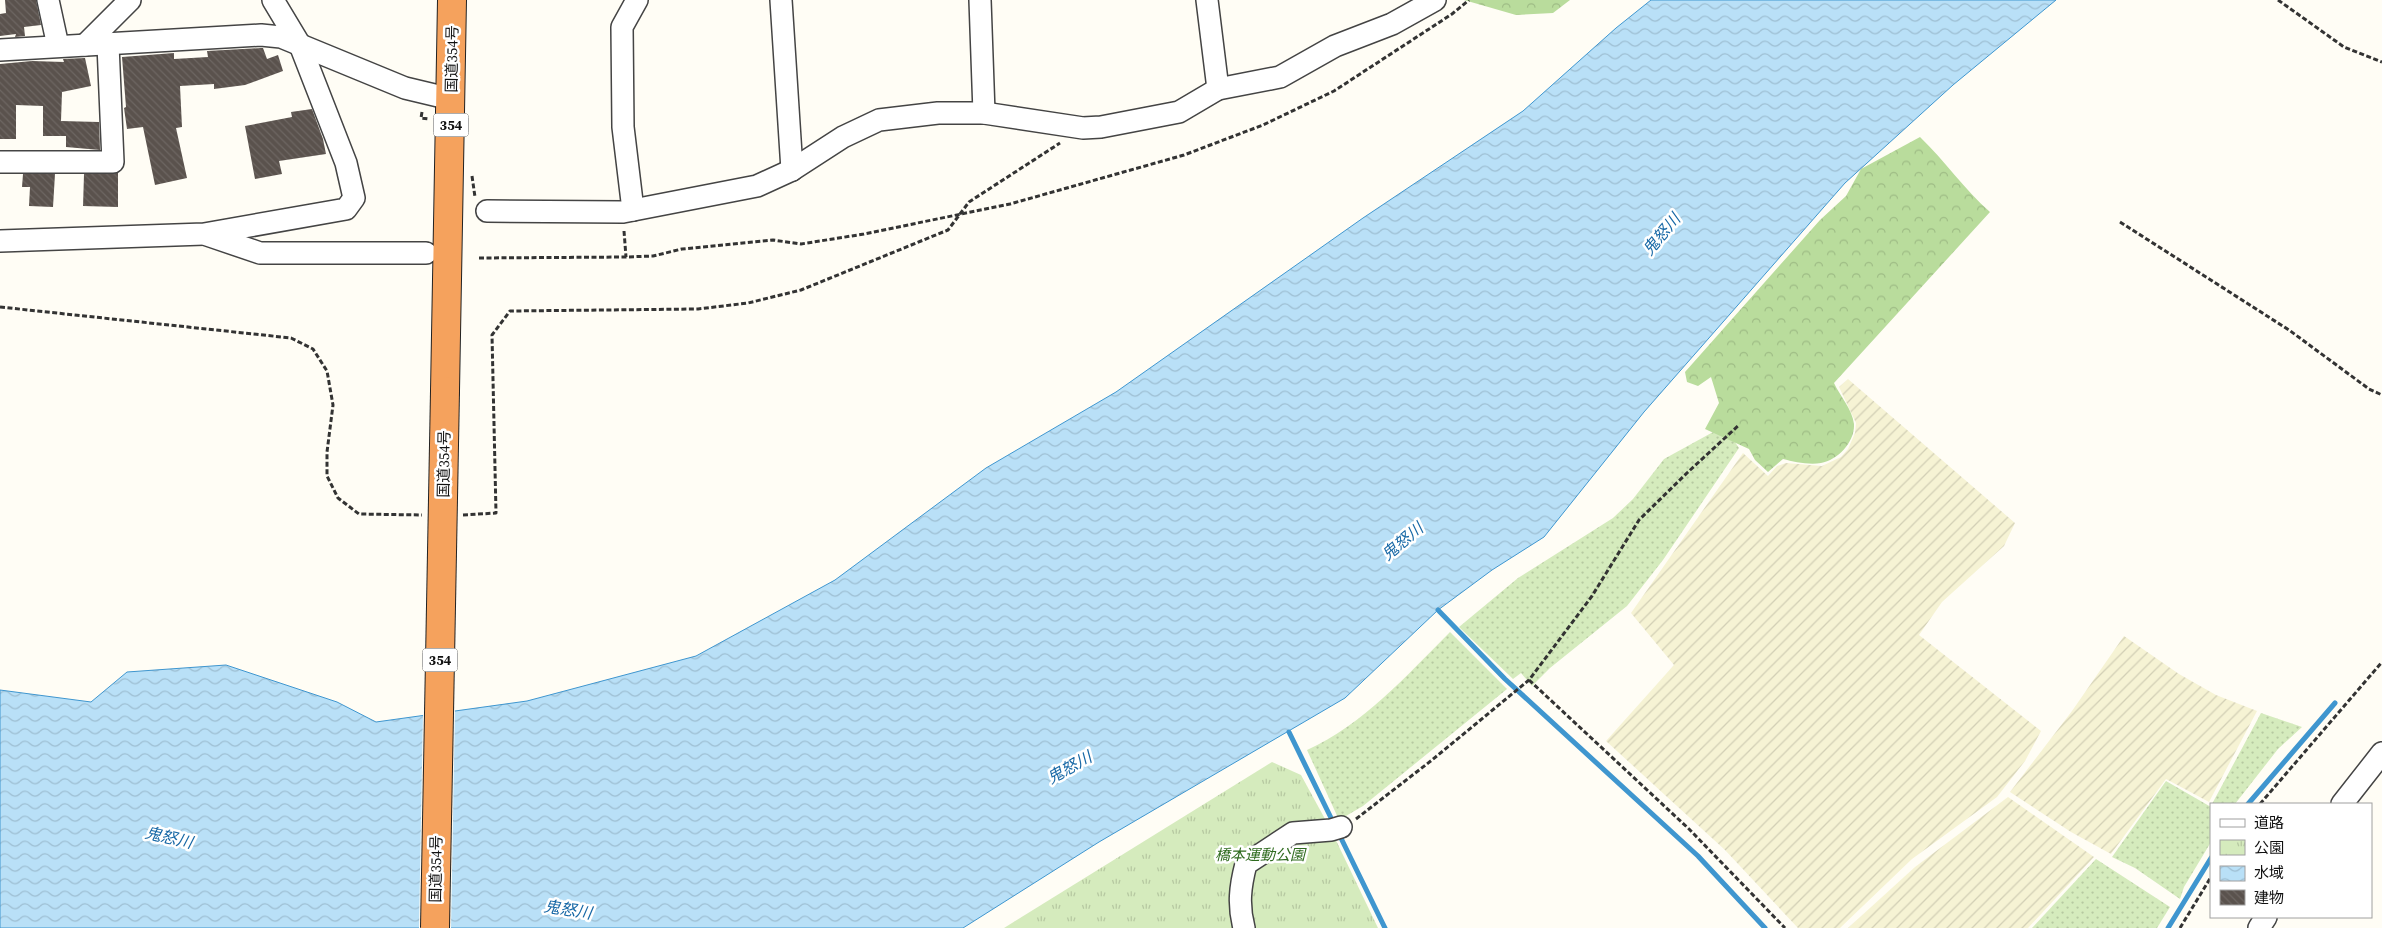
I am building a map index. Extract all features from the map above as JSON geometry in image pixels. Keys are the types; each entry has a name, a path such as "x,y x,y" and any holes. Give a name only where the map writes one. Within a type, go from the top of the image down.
{"highway":[{"name":"国道354号","path":"435,928 452,0"}],"street":[{"path":"48,0 58,46"},
{"path":"85,45 130,0"},
{"path":"0,240 204,234 346,209 354,198 346,163 300,45 273,0"},
{"path":"628,211 623,127 622,27 636,0"},
{"path":"781,0 792,170"},
{"path":"980,0 984,112"},
{"path":"1207,0 1218,89"},
{"path":"487,211 628,211 757,186 792,170 843,137 879,120 938,113 984,112 1083,128 1101,127 1179,112 1218,89 1280,77 1335,46 1392,24 1434,0"},
{"path":"0,50 108,45 261,34 280,37 405,88 451,99"},
{"path":"0,162 113,162 108,45"},
{"path":"204,234 260,253 426,253"},
{"path":"2343,803 2382,753"},
{"path":"1244,928 1239,909 1240,884 1246,864 1293,833 1336,829"}],"path":[{"path":"479,258 653,256 682,249 773,240 801,244 864,234 1010,204 1184,155 1263,125 1334,91 1452,14 1469,0"},
{"path":"2278,0 2344,47 2382,62"},
{"path":"421,118 422,112"},
{"path":"461,515 496,513 492,335 510,311 698,309 748,302 801,290 948,230 969,202 1083,128"},
{"path":"626,257 628,211"},
{"path":"2120,222 2289,330 2369,389 2382,395"},
{"path":"0,307 291,338 313,349 327,371 333,405 327,452 327,476 338,498 359,514 424,515"},
{"path":"1336,829 1362,815 1529,680 1592,596 1640,520 1739,425"},
{"path":"2261,803 2382,662"},
{"path":"1529,680 1688,829 1784,928"},
{"path":"2180,928 2210,879"}],"shaded area":[{"path":"1848,379 2015,523 2004,546 1942,602 1919,635 2041,731 2025,761 1997,797 1912,859 1840,928 1798,928 1725,850 1606,741 1674,665 1631,613 1743,453 1768,476 1777,466 1786,463 1822,466 1841,457 1848,449 1855,433 1856,423 1839,387"},
{"path":"2124,636 2179,674 2216,695 2257,711 2209,802 2166,779 2111,854 2071,832 2010,792 2072,711"},
{"path":"2008,797 2094,857 2028,928 1848,928 1915,867"}],"green space":[{"path":"1464,0 1570,0 1553,13 1516,15"},
{"path":"1920,137 1990,212 1834,383 1853,418 1854,424 1852,437 1844,449 1833,458 1816,464 1783,459 1768,472 1755,460 1749,449 1705,429 1719,403 1711,377 1698,386 1687,382 1685,372 1820,220 1846,196 1861,169"},
{"path":"1724,426 1739,448 1663,560 1627,606 1550,668 1532,686 1521,673 1513,679 1459,627 1518,578 1613,518 1633,499 1664,459"},
{"path":"1450,632 1507,689 1363,806 1339,820 1307,750 1327,740 1366,713 1401,682"},
{"path":"2261,713 2302,727 2278,749 2236,803 2213,803"},
{"name":"橋本運動公園","path":"1272,762 1301,775 1331,830 1378,928 1004,928"},
{"path":"2166,781 2210,806 2210,844 2184,887 2180,899 2135,868 2112,857"},
{"path":"2096,859 2170,907 2157,928 2032,928"}],"water":[{"name":"鬼怒川","path":"1651,0 2056,0 1953,85 1845,183 1644,412 1544,537 1492,570 1438,610 1345,698 1099,842 963,928 0,928 0,690 91,702 127,672 226,665 337,702 376,722 527,701 696,656 835,580 986,468 1116,392 1363,218 1523,111 1616,28"}],"pier":[{"path":"455,708 451,928 419,928 423,713"}],"building":[{"path":"5,0 36,0 41,25 24,27 25,36 15,37 16,34 0,36 0,14 6,13"},
{"path":"263,48 267,59 278,55 283,71 245,85 214,89 214,84 180,86 182,127 176,128 187,178 155,185 143,127 127,129 124,108 126,107 122,57 174,53 174,59 208,57 207,51"},
{"path":"85,58 91,86 62,92 61,121 99,122 100,150 66,147 66,136 43,136 43,106 16,105 16,139 0,139 0,64 32,61 64,62 63,59"},
{"path":"312,109 323,139 326,154 279,161 282,174 255,179 245,126 292,117 291,112"},
{"path":"118,173 118,207 83,206 84,174"},
{"path":"23,174 55,174 53,207 29,206 30,187 22,187"}],"waterway":[{"path":"1438,610 1505,679 1698,856 1765,928"},
{"path":"2249,803 2335,703"},
{"path":"1289,732 1334,824"},
{"path":"1338,832 1385,928"},
{"path":"2168,928 2210,860"}]}
